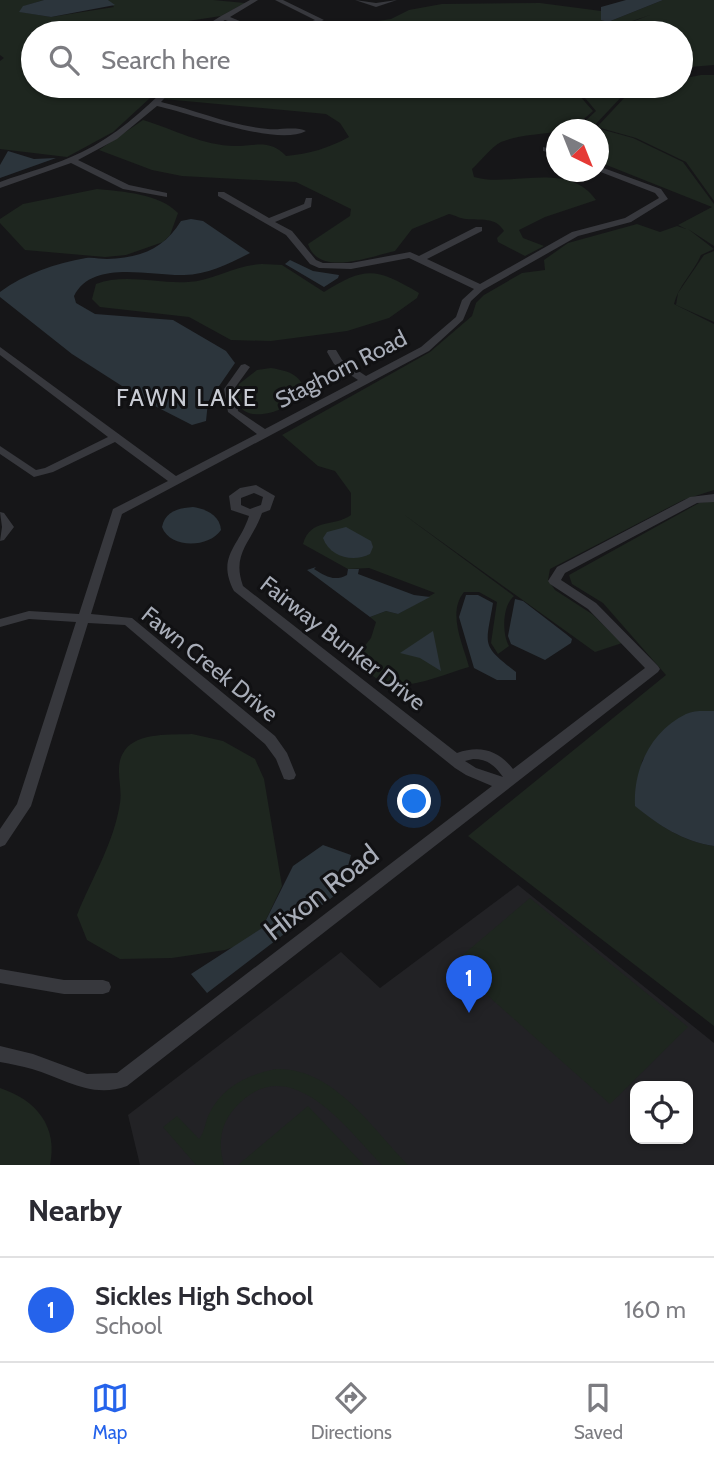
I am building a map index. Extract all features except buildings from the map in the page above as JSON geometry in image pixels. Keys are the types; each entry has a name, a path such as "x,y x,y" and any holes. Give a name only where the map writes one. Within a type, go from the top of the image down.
{"street":[{"path":"217,21 255,0"},
{"path":"278,0 321,20 318,21"},
{"path":"358,0 376,5 394,0"},
{"path":"223,17 234,21"},
{"path":"0,186 71,160 121,134 160,98"},
{"path":"155,103 246,130 302,131"},
{"path":"71,160 126,187 164,195"},
{"name":"Staghorn Road","path":"0,841 24,806 117,512 425,349 460,318 467,300 480,288 575,234 628,220 664,199 658,191 609,172"},
{"path":"221,194 289,233 313,262 322,266 351,266 395,256 420,258 480,288"},
{"path":"269,221 308,205 309,200"},
{"path":"420,258 479,229"},
{"path":"0,349 174,480"},
{"path":"332,352 338,362 365,380"},
{"path":"245,367 229,389 233,412 263,433"},
{"path":"0,449 34,474 49,470 116,437"},
{"name":"Hixon Road","path":"0,1054 34,1062 82,1082 101,1085 121,1080 653,669 592,606 554,581 561,570 694,499 714,498"},
{"name":"Fairway Bunker Drive","path":"256,512 251,531 239,543 232,560 231,570 238,588 468,771 507,782"},
{"path":"0,516 8,527 0,537"},
{"name":"Fawn Creek Drive","path":"0,623 29,615 82,616 128,621 270,740 282,757 289,775"},
{"path":"456,759 475,753 489,753 501,761 507,782"},
{"path":"0,976 64,987 103,987"}],"shaded area":[{"path":"0,0 44,0 24,6 21,12 51,17 114,7 108,0 213,0 245,3 221,16 188,21 21,21 21,98 150,98 113,132 67,157 0,149 0,61 4,58 0,55"},
{"path":"44,0 108,0 115,5 51,17 19,12 23,6"},
{"path":"626,0 663,0 610,21 601,20 601,7"},
{"path":"663,0 714,0 714,65 693,67 693,21 634,21 650,15 632,21 610,21"},
{"path":"540,3 601,11 607,21 378,21 391,19 409,10 442,4"},
{"path":"714,75 714,201 686,162 636,138 609,130 609,119 604,119 624,98 693,98 693,77"},
{"path":"582,98 593,111 583,119 546,119 546,133 501,142 472,169 474,177 489,180 546,178 546,182 572,182 584,188 596,200 545,217 519,230 523,238 544,246 525,256 498,242 497,238 504,231 496,223 449,214 412,229 395,251 360,260 334,262 323,260 314,254 308,244 350,216 351,209 296,182 182,176 152,170 99,150 143,120 212,143 235,146 268,145 286,156 294,155 311,152 349,137 340,123 326,114 163,99"},
{"path":"585,98 620,98 601,119 587,119 596,111"},
{"path":"609,131 633,138 683,162 714,204 714,246 688,229 714,249 701,255 674,304 714,324 714,490 683,500 550,569 548,580 555,590 592,614 622,643 595,652 403,514 514,596 507,606 504,620 509,646 498,654 491,643 497,602 479,592 464,592 459,600 457,619 469,667 406,685 379,680 368,670 359,653 371,638 376,622 370,617 386,611 398,614 435,593 369,568 348,569 303,544 311,530 317,526 351,515 351,493 335,471 318,466 282,435 430,352 472,316 476,303 484,295 522,273 545,270 544,260 568,243 637,224 660,232 677,226 686,229 678,225 712,207 609,166"},
{"path":"8,151 34,159 56,158 0,178 0,165"},
{"path":"97,189 151,197 170,206 178,213 170,235 163,242 126,255 105,257 25,250 0,223 0,219 23,204"},
{"path":"181,221 203,221 250,253 201,273 108,273 94,277 82,285 74,296 76,303 95,314 173,320 226,351 235,363 208,402 206,421 192,425 147,402 72,354 0,297 0,292 9,286 52,266 86,258 130,257 150,250 167,239"},
{"path":"714,251 714,322 676,305 678,293 704,255"},
{"path":"290,260 313,271 339,275 338,278 324,287 285,264"},
{"path":"262,264 282,265 324,292 351,278 371,273 392,279 419,293 417,298 389,318 347,331 271,341 231,340 189,317 100,307 92,299 96,284 107,281 130,279 188,282"},
{"path":"271,368 298,378 305,395 279,410 248,413 236,399 239,384 257,370"},
{"path":"714,501 714,711 689,713 654,742 642,761 636,806 672,832 714,846 714,1026 468,836 666,675 603,603 572,584 569,575 699,503"},
{"path":"193,507 212,514 221,530 208,540 190,544 166,534 162,527 169,514"},
{"path":"346,527 371,541 373,547 370,554 350,558 336,554 326,545 323,538 327,532"},
{"path":"316,567 314,569 334,578 347,575 348,569 359,569 358,574 414,595 430,597 398,614 386,611 370,617 307,570"},
{"path":"466,595 478,595 493,603 488,643 496,655 516,672 516,680 497,680 474,668 459,617"},
{"path":"515,599 523,601 566,634 572,639 571,643 545,660 511,644 508,636"},
{"path":"433,631 441,671 420,658 400,653"},
{"path":"714,711 714,846 672,832 653,820 635,806 635,792 641,765 663,730 686,714"},
{"path":"192,734 223,741 255,759 264,779 282,886 262,928 239,945 225,950 172,958 120,959 87,940 77,915 108,846 117,818 121,796 121,756 131,744 147,737"},
{"path":"323,845 351,855 345,877 334,896 207,993 191,974 262,928 293,866"},
{"path":"518,885 714,1043 714,1165 140,1165 128,1115 341,952 380,988"},
{"path":"530,898 688,1027 633,1081 630,1081 630,1084 610,1104 452,964"},
{"path":"276,1069 297,1071 316,1078 333,1089 350,1102 408,1165 382,1165 334,1114 295,1089 275,1086 254,1092 234,1109 222,1135 224,1165 196,1165 163,1127 177,1116 199,1139 209,1114 221,1096 246,1078"},
{"path":"0,1088 24,1100 42,1116 51,1138 50,1165 0,1165"},
{"path":"308,1106 364,1165 238,1165"}],"place":[{"name":"Sickles High School","path":"469,1013"}],"district":[{"name":"FAWN LAKE","path":"187,398"}]}
